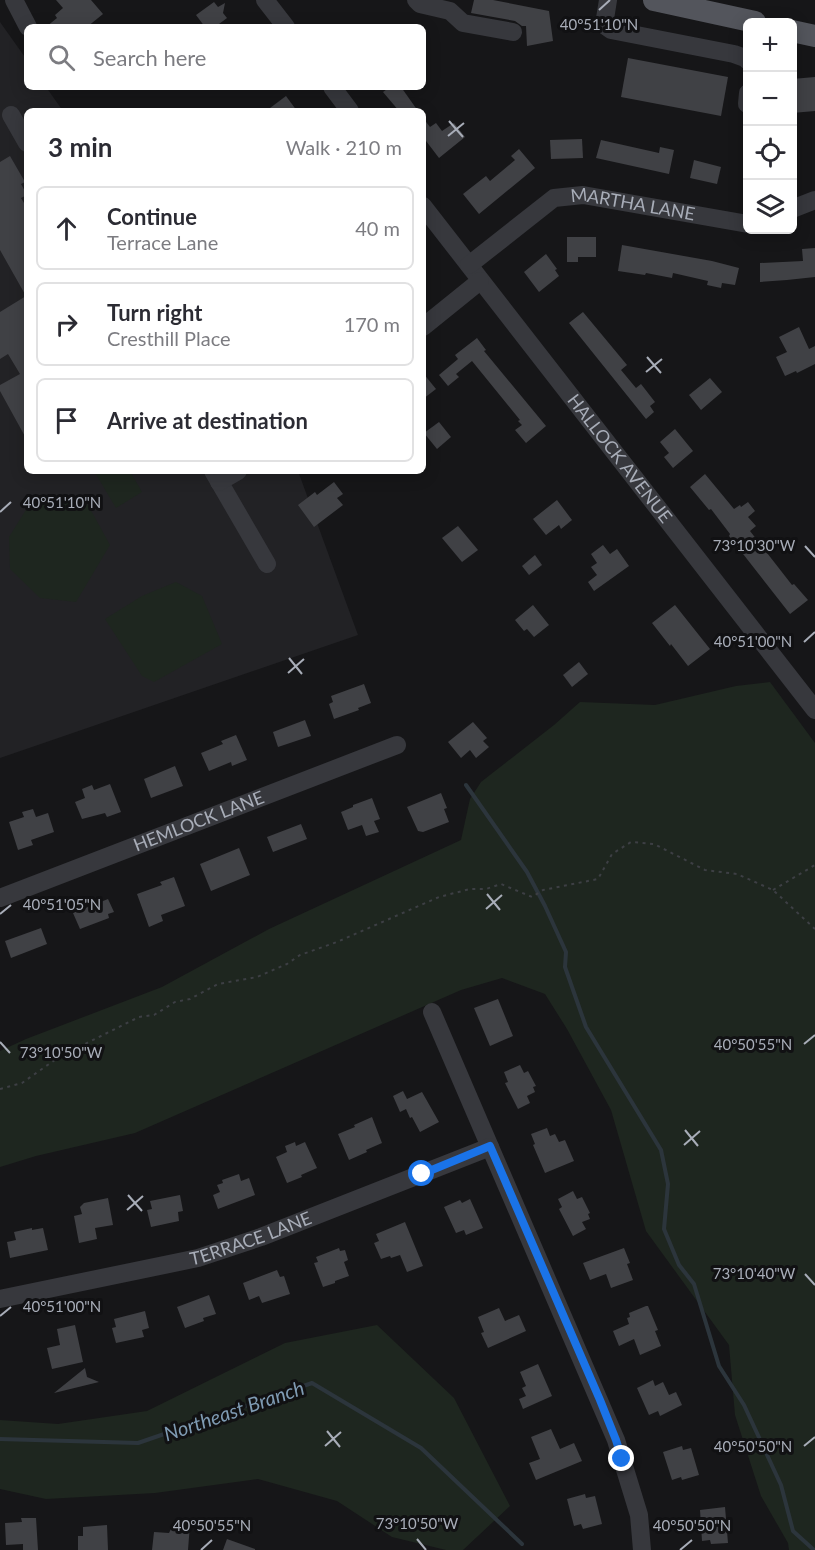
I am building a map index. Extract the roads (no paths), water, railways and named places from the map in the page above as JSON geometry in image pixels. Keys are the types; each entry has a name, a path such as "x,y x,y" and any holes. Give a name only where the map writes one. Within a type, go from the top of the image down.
{"main road":[{"path":"654,0 743,19"},
{"path":"797,32 815,36"}],"street":[{"path":"14,0 26,24"},
{"path":"265,0 284,24"},
{"path":"416,0 420,4 450,11 463,23 513,32"},
{"path":"608,0 604,25 611,30 743,57"},
{"path":"334,90 348,108"},
{"path":"11,115 24,138"},
{"name":"MARTHA LANE","path":"469,265 554,198 583,195 743,223"},
{"path":"797,207 815,201"},
{"name":"HALLOCK AVENUE","path":"426,210 815,710"},
{"path":"426,325 480,281"},
{"path":"216,476 267,564"},
{"name":"HEMLOCK LANE","path":"0,898 398,745"},
{"path":"432,1012 616,1440 639,1515 642,1550"},
{"name":"TERRACE LANE","path":"0,1299 198,1258 261,1237 490,1146"}],"waterway":[{"path":"466,785 527,872 566,952 565,967 586,1027 661,1150 668,1184 664,1229 679,1265 694,1284 719,1366 744,1405 781,1485 793,1531 814,1550"},
{"name":"Northeast Branch","path":"0,1439 138,1443 312,1383 421,1448 522,1544"}]}
